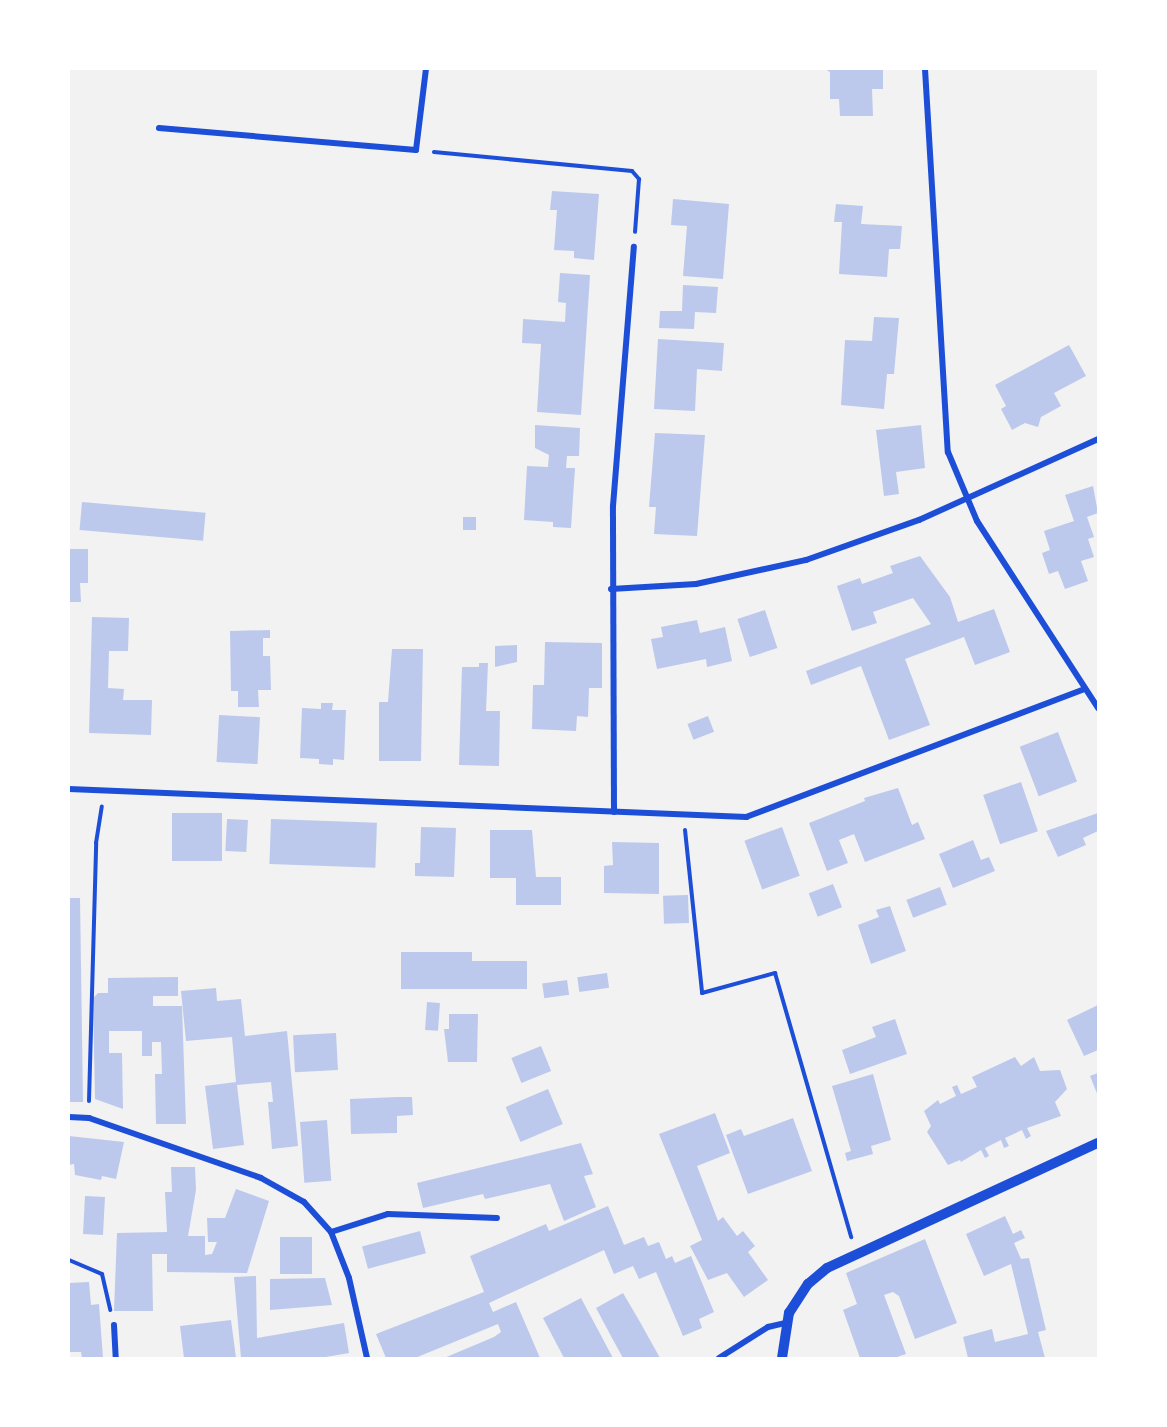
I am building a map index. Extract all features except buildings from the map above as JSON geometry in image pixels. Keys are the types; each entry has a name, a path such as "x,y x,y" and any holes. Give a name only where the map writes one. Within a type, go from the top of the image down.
{"street":[{"path":"159,128 416,150 426,69"},
{"path":"925,69 944,429 948,452 967,501 1098,708"},
{"path":"614,812 613,506 634,247"},
{"path":"612,589 664,588 767,570 869,539 967,501 1098,440"},
{"path":"69,789 732,818 761,813 1085,689"},
{"path":"69,1117 89,1118 261,1178 304,1202 330,1232 349,1278 368,1358"},
{"path":"782,1358 785,1323 808,1284 856,1252 1098,1143"},
{"path":"330,1232 388,1214 497,1218"},
{"path":"719,1358 768,1327 785,1323"},
{"path":"114,1325 116,1358"}],"path":[{"path":"416,150 632,171 639,179 634,247"},
{"path":"89,1118 96,843 105,790"},
{"path":"684,816 702,993 775,973 856,1252"},
{"path":"69,1260 102,1274 114,1325"}]}
